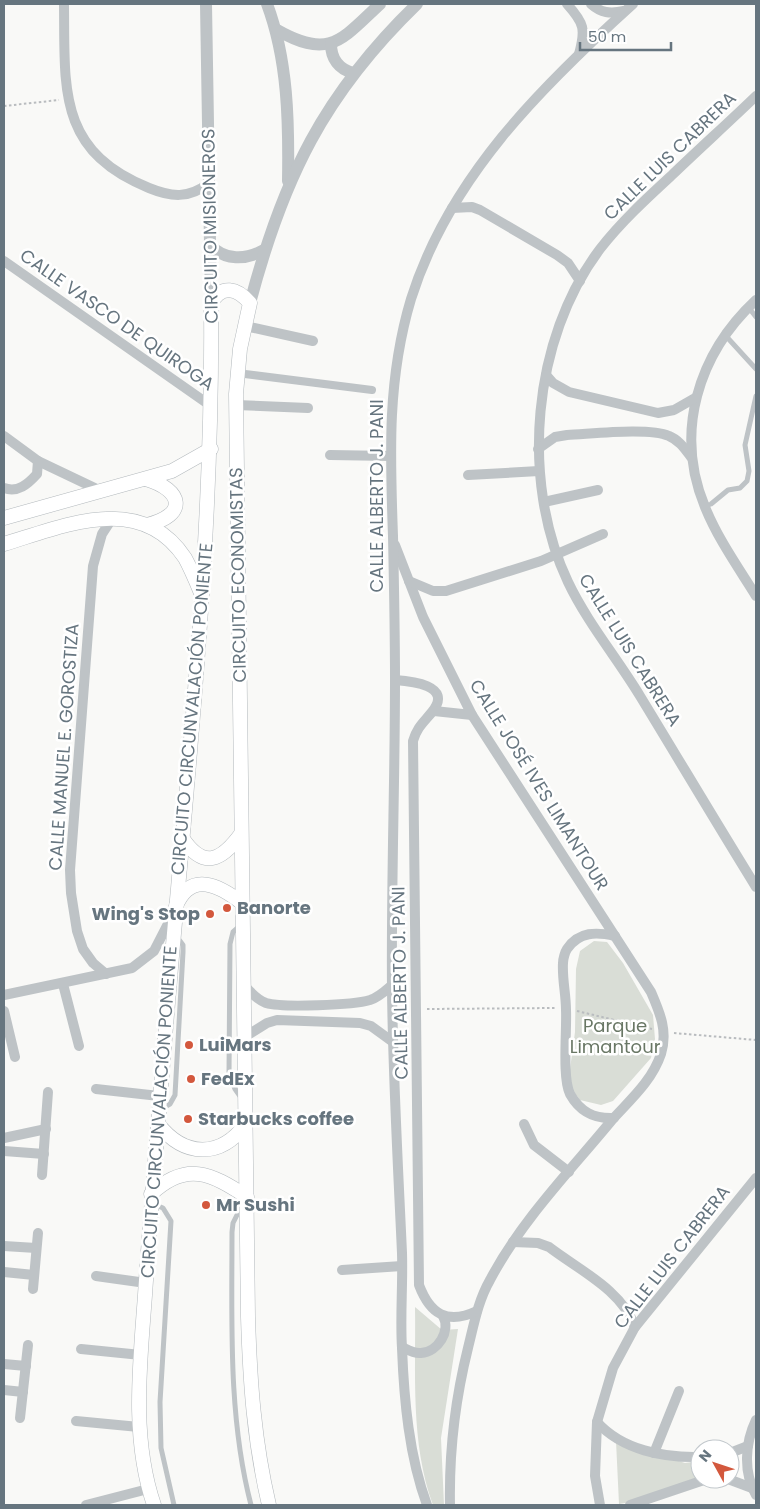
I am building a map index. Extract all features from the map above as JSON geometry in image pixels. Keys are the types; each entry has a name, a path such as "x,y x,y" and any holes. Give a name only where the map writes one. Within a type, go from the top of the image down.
{"main road":[{"path":"211,303 218,294 230,289 239,292 250,303"},
{"name":"CIRCUITO MISIONEROS","path":"211,303 211,449"},
{"name":"CIRCUITO ECONOMISTAS","path":"250,303 237,373 236,405 242,903 246,1036 246,1197 251,1396 258,1459 268,1505"},
{"path":"4,518 172,471 211,449"},
{"name":"CIRCUITO CIRCUNVALACIÓN PONIENTE","path":"154,1505 148,1489 140,1427 141,1355 150,1199 174,910 183,839 211,449"},
{"path":"146,479 169,489 175,496 176,505 170,515 163,521 147,525"},
{"path":"4,544 83,521 113,517 147,525 169,540 185,558 202,594"},
{"path":"183,839 194,852 208,859 214,859 225,852 241,834"},
{"path":"174,910 185,892 202,884 220,887 242,903"},
{"path":"158,1118 172,1140 182,1145 202,1150 213,1148 232,1140 246,1124"},
{"path":"150,1199 169,1180 195,1173 216,1178 246,1197"}],"street":[{"path":"64,4 67,98 76,126 87,145 102,161 126,178 174,196 190,194 209,183"},
{"name":"CIRCUITO MISIONEROS","path":"206,4 211,303"},
{"path":"267,4 277,30 287,106 288,184"},
{"path":"277,30 310,46 331,44 350,32 380,4"},
{"name":"CIRCUITO ECONOMISTAS","path":"250,303 264,250 288,184 318,124 354,73 391,29 417,4"},
{"path":"566,4 580,18 584,28 579,55"},
{"path":"591,4 602,12 612,14 625,11"},
{"name":"CALLE ALBERTO J. PANI","path":"426,1505 411,1436 402,1347 402,1266 392,985 395,680 390,456 392,392 399,345 424,265 452,208 477,167 494,145 579,55 633,4"},
{"path":"331,44 332,55 338,65 354,73"},
{"name":"CALLE LUIS CABRERA","path":"756,96 625,218 599,251 580,281 562,322 546,375 538,424 539,471 556,553 582,610 620,663 756,887"},
{"path":"452,208 472,207 480,210 557,255 568,263 580,281"},
{"path":"210,245 223,255 236,258 250,256 264,250"},
{"name":"CALLE VASCO DE QUIROGA","path":"4,261 211,406"},
{"path":"753,304 725,335 703,373 695,398 690,432 692,458 704,506 716,533 756,596"},
{"path":"245,326 313,341"},
{"path":"237,373 372,390"},
{"path":"546,375 561,388 570,392 658,413 674,410 695,398"},
{"path":"236,405 308,408"},
{"path":"538,450 555,437 567,435 646,432 663,434 673,438 683,445 692,458"},
{"path":"4,436 38,461 101,492"},
{"path":"330,455 390,456"},
{"path":"4,488 15,490 23,487 37,474 38,461"},
{"path":"468,475 539,471"},
{"path":"544,502 598,490"},
{"name":"CALLE MANUEL E. GOROSTIZA","path":"106,974 93,963 83,948 77,931 71,893 70,870 93,566 102,534 113,517"},
{"path":"408,581 433,591 446,590 541,561 603,534"},
{"name":"CALLE JOSÉ IVES LIMANTOUR","path":"393,537 423,617 472,715 651,992 665,1032"},
{"path":"395,680 428,685 436,695 437,702 434,711 472,715"},
{"name":"CALLE ALBERTO J. PANI","path":"434,711 419,726 413,741 419,1285 431,1307 443,1316"},
{"path":"4,995 132,968 154,951 174,910"},
{"path":"614,1118 601,1119 589,1115 579,1106 570,1092 566,1079 566,1008 563,962 566,950 576,939 588,933 599,932 615,936"},
{"path":"63,984 79,1046"},
{"path":"245,986 253,995 266,1002 280,1005 357,1003 381,995 392,985"},
{"path":"4,1011 15,1057"},
{"path":"246,1036 267,1023 277,1020 360,1023 371,1026 393,1042"},
{"path":"450,1505 450,1467 454,1411 477,1311 490,1280 513,1242 614,1118 631,1102 651,1075 661,1054 665,1032"},
{"path":"96,1089 159,1096"},
{"path":"42,1175 48,1092"},
{"path":"524,1124 534,1145 569,1172"},
{"path":"4,1138 46,1129"},
{"path":"4,1151 44,1154"},
{"name":"CALLE LUIS CABRERA","path":"600,1505 595,1476 596,1422 613,1368 635,1327 756,1178"},
{"path":"33,1289 38,1233"},
{"path":"513,1242 538,1243 549,1247 616,1297 626,1308 635,1327"},
{"path":"4,1246 36,1248"},
{"path":"342,1270 402,1266"},
{"path":"4,1272 34,1275"},
{"path":"96,1276 146,1283"},
{"path":"402,1347 419,1354 427,1352 434,1347 445,1332 447,1325 443,1316 461,1317 477,1311"},
{"path":"20,1418 28,1345"},
{"path":"81,1350 141,1355"},
{"path":"4,1364 26,1366"},
{"path":"4,1390 23,1392"},
{"path":"654,1453 679,1391"},
{"path":"754,1491 747,1466 748,1446 756,1420"},
{"path":"76,1421 140,1427"},
{"path":"596,1422 613,1438 654,1453 690,1456"},
{"path":"740,1449 748,1446"},
{"path":"630,1505 690,1484"},
{"path":"740,1485 754,1491"},
{"path":"86,1505 148,1489"}],"lane":[{"path":"753,304 756,317"},
{"path":"725,335 756,369"},
{"path":"704,506 710,504 728,490 740,488 747,481 748,471 745,445 756,396"},
{"path":"243,923 233,932 230,944 229,1074 234,1090 246,1103"},
{"path":"158,1118 175,1095 183,945 172,933"},
{"name":"CIRCUITO ECONOMISTAS","path":"246,1197 233,1223 232,1232 232,1356 235,1407 251,1505"},
{"path":"150,1199 163,1208 171,1221 160,1402 162,1448 174,1505"}],"path":[{"path":"4,106 67,98"},
{"path":"432,1009 566,1008 665,1032 756,1040"}],"green space":[{"name":"Parque Limantour","path":"594,941 607,942 623,963 653,1015 655,1039 651,1058 613,1101 601,1105 580,1100 568,1084 575,1032 576,969 580,951"},
{"path":"415,1307 442,1330 458,1329 441,1438 444,1505 433,1505 426,1481 417,1432"},
{"path":"616,1441 685,1463 690,1462 690,1489 667,1496 619,1504"}],"place":[{"name":"Banorte","path":"227,908"},
{"name":"Wing's Stop","path":"210,914"},
{"name":"LuiMars","path":"189,1045"},
{"name":"FedEx","path":"191,1079"},
{"name":"Starbucks coffee","path":"188,1119"},
{"name":"Mr Sushi","path":"206,1205"}]}
